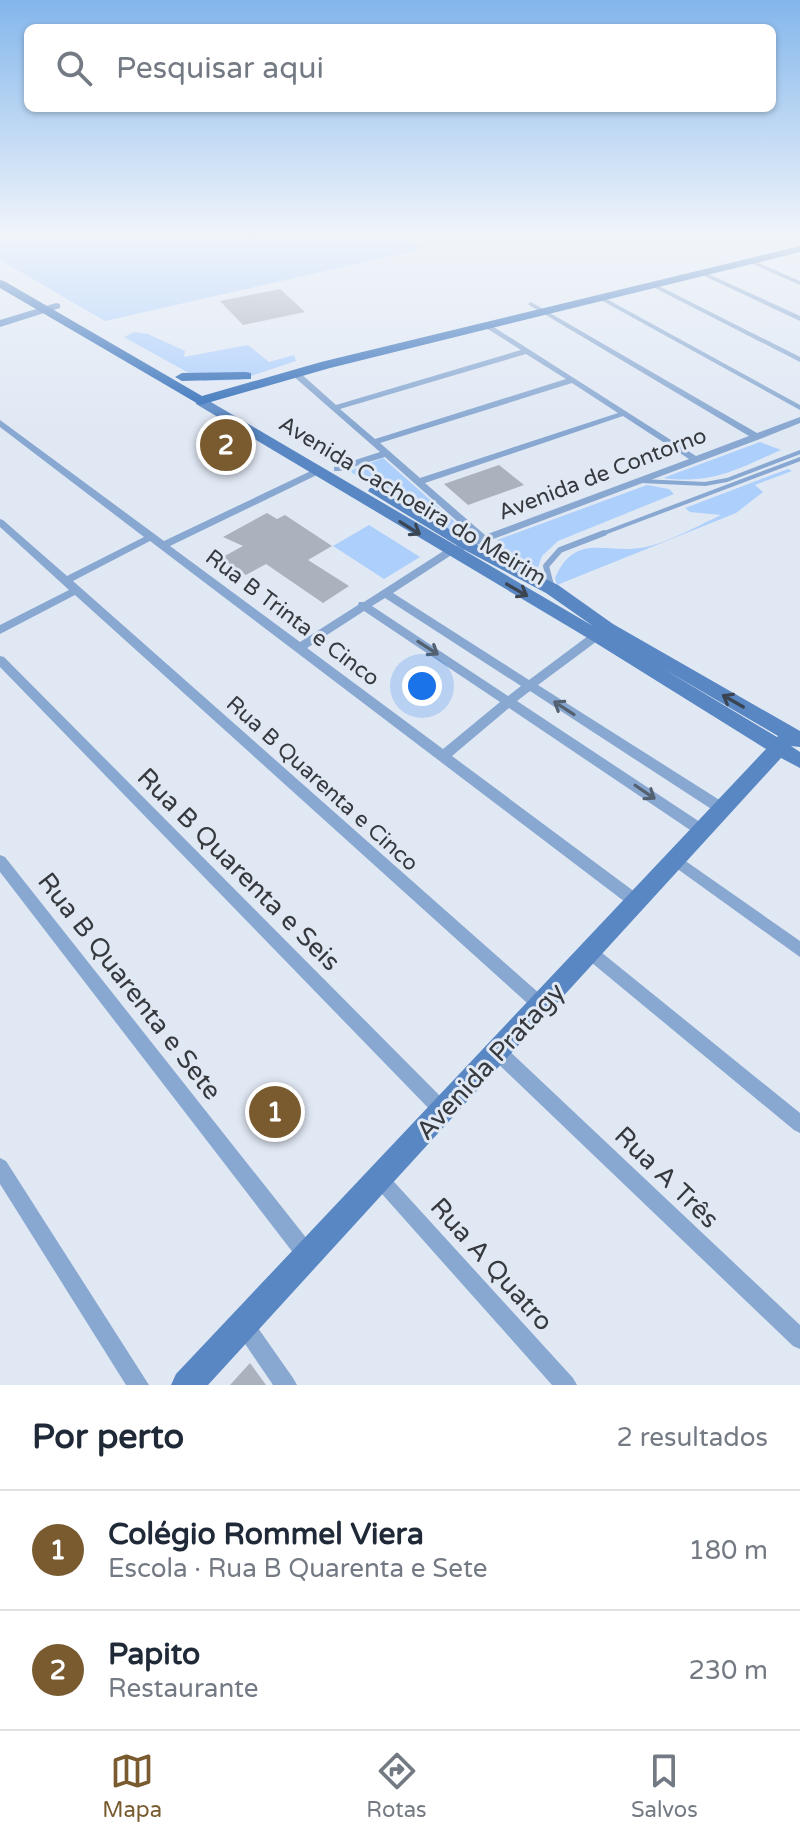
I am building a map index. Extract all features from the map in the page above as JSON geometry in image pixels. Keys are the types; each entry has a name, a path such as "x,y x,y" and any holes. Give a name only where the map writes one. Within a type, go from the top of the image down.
{"main road":[{"name":"Avenida Cachoeira do Meirim","path":"33,299 182,377 210,397"},
{"name":"Avenida Cachoeira do Meirim","path":"38,299 210,397"},
{"path":"210,397 246,379 557,299"},
{"path":"182,377 246,379 295,373 598,299"}],"street":[{"path":"602,299 800,408"},
{"path":"680,299 800,360"},
{"path":"757,299 800,319"},
{"path":"531,304 757,437"},
{"path":"0,316 47,305"},
{"path":"0,324 47,305"},
{"path":"489,326 695,459"},
{"path":"334,408 527,351"},
{"path":"295,373 417,482 466,545"},
{"path":"374,442 573,380"},
{"name":"Avenida Cachoeira do Meirim","path":"210,397 466,545 602,632 792,746"},
{"name":"Avenida Cachoeira do Meirim","path":"210,397 318,471 552,589 602,632"},
{"path":"417,482 622,414"},
{"name":"Avenida de Contorno","path":"299,648 384,592 466,545 800,420"},
{"name":"Rua B Trinta e Cinco","path":"0,423 166,544 638,903"},
{"path":"337,469 384,454"},
{"path":"166,544 318,471"},
{"name":"Rua B Quarenta e Cinco","path":"0,522 542,1006"},
{"path":"0,630 153,536"},
{"path":"384,592 724,810"},
{"path":"363,605 704,832"},
{"path":"443,756 529,685 602,632"},
{"name":"Rua B Quarenta e Seis","path":"0,660 444,1112"},
{"name":"Avenida Pratagy","path":"187,1385 724,810 792,746"},
{"name":"Rua B Quarenta e Sete","path":"0,861 308,1256"},
{"path":"677,861 800,950"},
{"path":"591,953 800,1124"},
{"name":"Rua A Três","path":"498,1052 800,1339"},
{"path":"0,1167 138,1385"},
{"name":"Rua A Quatro","path":"380,1179 566,1385"},
{"path":"244,1325 286,1385"}],"lane":[{"path":"637,481 716,482 800,452"},
{"path":"552,589 546,566 560,550 800,459"}],"shaded area":[{"path":"66,299 204,299 105,321"},
{"path":"134,332 148,334 185,351 184,357 248,345 269,362 294,355 296,361 239,380 203,381 124,337"},
{"path":"760,442 781,450 712,477 663,478"},
{"path":"383,458 464,530 454,533 349,471"},
{"path":"788,469 792,471 755,485 763,492 736,513 557,585 555,578 563,564 581,550 640,548 669,539 721,515 690,512 685,508"},
{"path":"647,485 669,489 674,494 558,541 542,556 536,573 498,552 497,540"},
{"path":"369,525 420,557 384,579 333,546"}],"building":[{"path":"290,299 305,312 243,325 220,301"},
{"path":"234,433 250,444 217,456 203,446"},
{"path":"499,465 524,485 468,505 444,484"},
{"path":"267,513 277,519 285,515 332,546 308,560 349,586 323,603 266,564 246,575 221,558 243,546 223,537"},
{"path":"250,1363 266,1385 230,1385"}],"place":[{"name":"Papito","path":"226,445"},
{"name":"Colégio Rommel Viera","path":"275,1112"}]}
